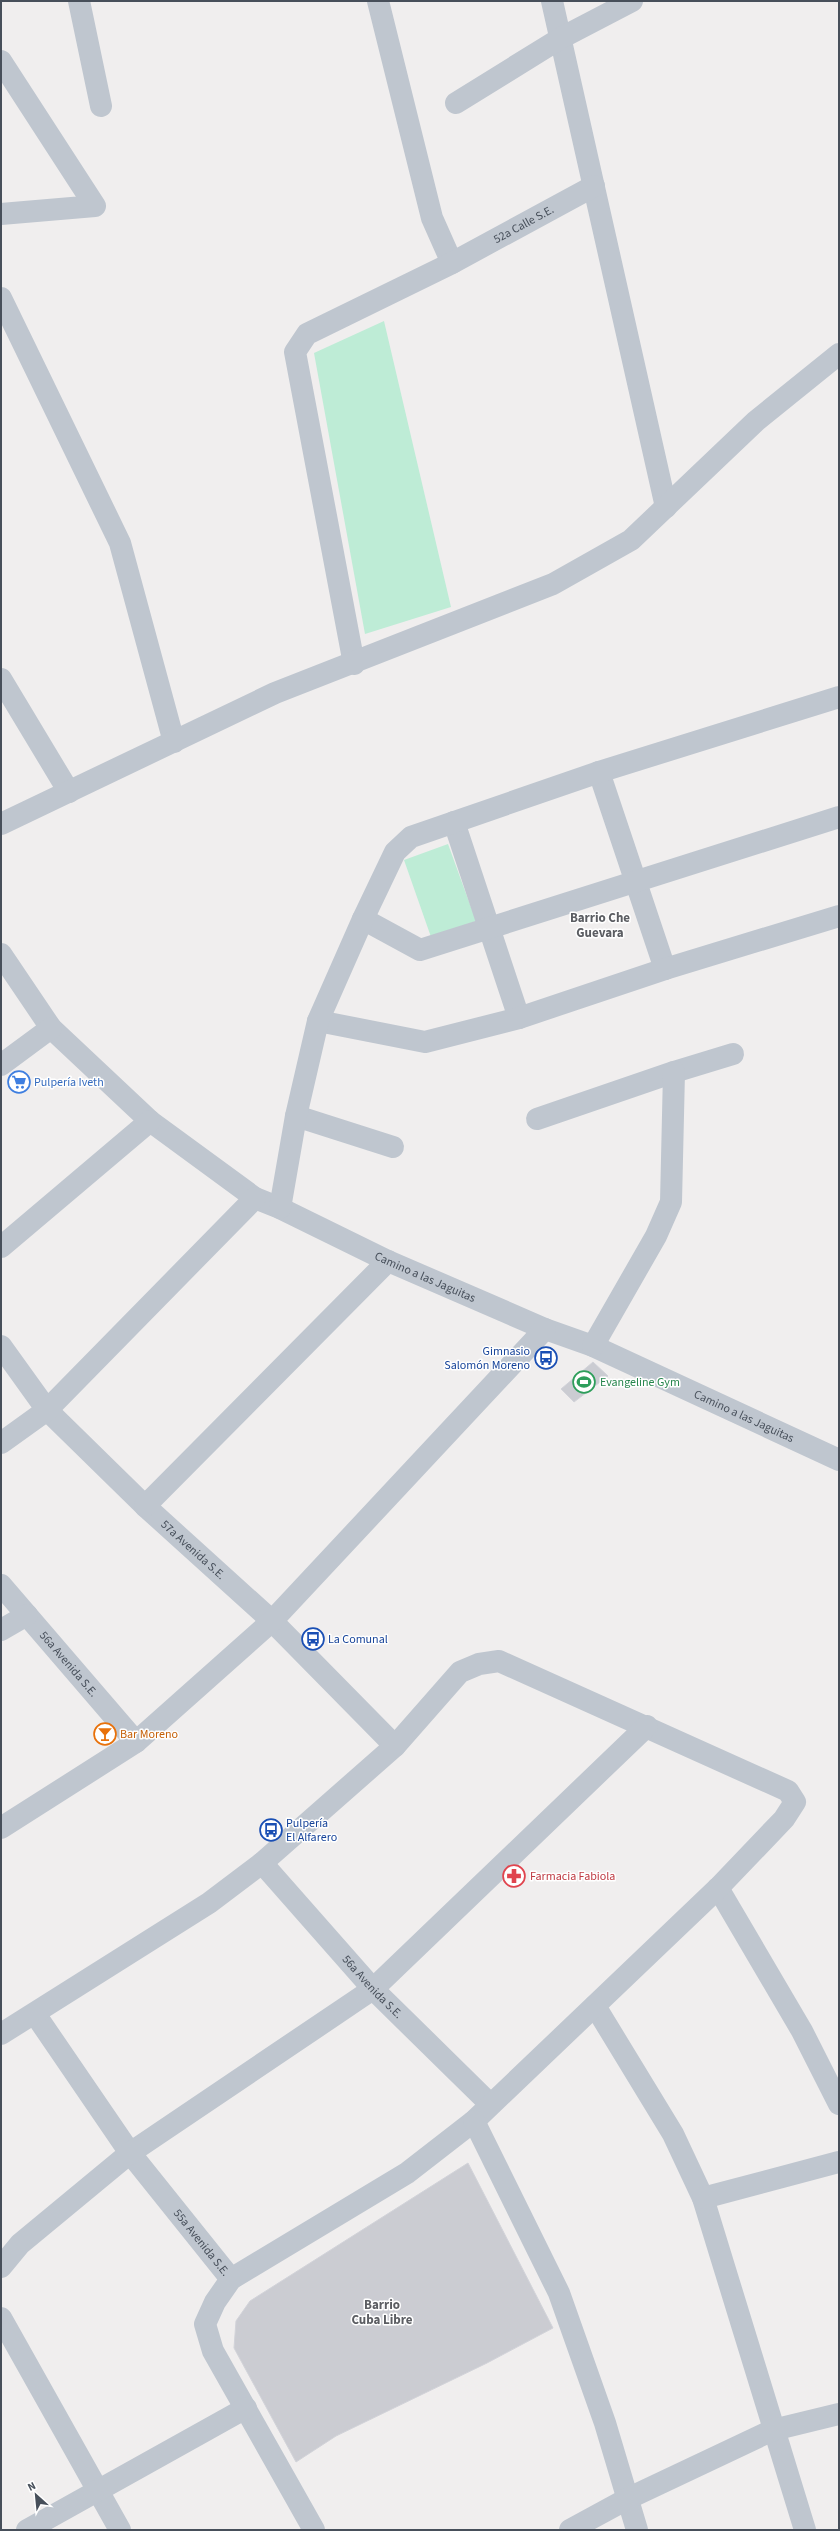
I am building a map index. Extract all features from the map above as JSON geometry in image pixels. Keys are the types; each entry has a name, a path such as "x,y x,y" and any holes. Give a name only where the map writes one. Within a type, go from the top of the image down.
{"street":[{"path":"79,1 101,106"},
{"path":"378,1 432,218 452,263"},
{"path":"552,1 666,507"},
{"path":"456,103 561,38 632,1"},
{"path":"1,61 95,206 1,214"},
{"name":"52a Calle S.E.","path":"354,664 295,352 307,334 452,263 594,186"},
{"path":"1,298 120,543 174,742"},
{"path":"2,821 68,792 275,693 354,664 553,584 631,540 756,421 839,354"},
{"path":"1,679 68,792"},
{"path":"280,1208 296,1116 318,1021 363,919 396,852 411,837 599,772 839,696"},
{"path":"599,772 665,969"},
{"path":"363,919 420,950 636,883 839,817"},
{"path":"454,822 488,929 519,1018"},
{"path":"318,1021 425,1042 519,1018 665,969 839,916"},
{"name":"Camino a las Jaguitas","path":"1,954 51,1028 150,1121 255,1198 280,1208 388,1261 545,1329 593,1346 839,1460"},
{"path":"1,1065 51,1028"},
{"path":"537,1120 674,1072 733,1054"},
{"path":"593,1346 656,1236 671,1202 674,1072"},
{"path":"296,1116 393,1147"},
{"path":"1,1247 150,1121"},
{"path":"1,1443 47,1410 255,1198"},
{"path":"145,1506 388,1261"},
{"path":"1,1828 136,1742 272,1621 545,1329"},
{"name":"57a Avenida S.E.","path":"1,1346 47,1410 145,1506 272,1621 395,1746"},
{"name":"56a Avenida S.E.","path":"1,1585 136,1742"},
{"path":"1,1630 27,1615"},
{"path":"1,2034 209,1903 262,1864 395,1746 460,1672 478,1664 498,1661 648,1726 788,1791 795,1802 784,1819 718,1888 490,2104 474,2121 407,2173 231,2279"},
{"path":"1,2267 20,2244 130,2153 373,1989 648,1726"},
{"name":"56a Avenida S.E.","path":"262,1864 373,1989 490,2104"},
{"path":"718,1888 802,2032 839,2104"},
{"path":"595,2006 673,2134 703,2198 804,2530"},
{"name":"55a Avenida S.E.","path":"35,2014 130,2153 231,2279 215,2302 205,2324 213,2351 314,2530"},
{"path":"474,2121 559,2293 605,2423 637,2530"},
{"path":"703,2198 839,2162"},
{"path":"1,2318 120,2530"},
{"path":"27,2530 246,2408"},
{"path":"570,2530 627,2499 773,2430 839,2414"}],"green space":[{"path":"384,321 451,607 365,634 314,353"},
{"path":"448,844 476,921 431,937 404,860"}],"building":[{"name":"Evangeline Gym","path":"593,1362 608,1376 574,1402 561,1389"},
{"path":"468,2163 553,2328 487,2363 336,2436 296,2462 234,2348 236,2321 250,2301"}],"place":[{"name":"Pulpería Iveth","path":"19,1082"},
{"name":"Gimnasio Salomón Moreno","path":"546,1358"},
{"name":"Evangeline Gym","path":"584,1382"},
{"name":"La Comunal","path":"313,1639"},
{"name":"Bar Moreno","path":"105,1734"},
{"name":"Pulpería El Alfarero","path":"271,1830"},
{"name":"Farmacia Fabiola","path":"514,1876"}],"district":[{"name":"Barrio Che Guevara","path":"600,924"},
{"name":"Barrio Cuba Libre","path":"382,2312"}]}
